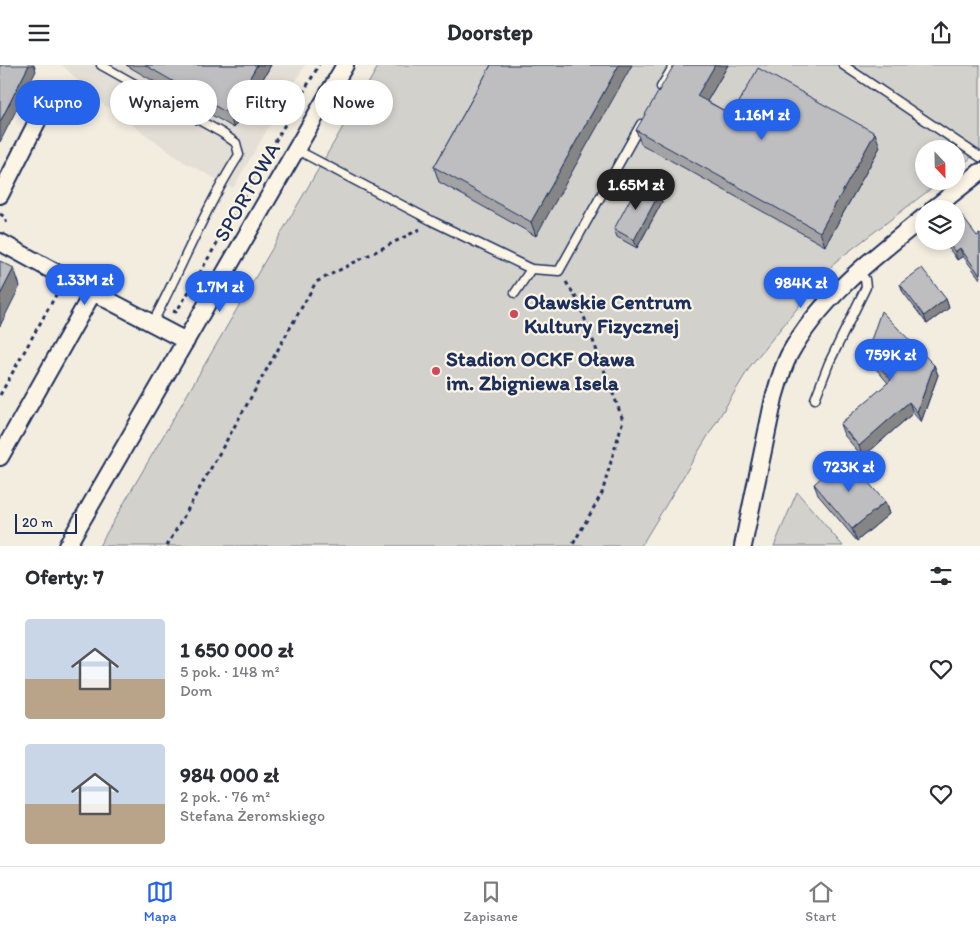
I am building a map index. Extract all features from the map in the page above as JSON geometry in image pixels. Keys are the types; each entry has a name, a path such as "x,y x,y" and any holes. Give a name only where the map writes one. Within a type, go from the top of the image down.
{"street":[{"name":"SPORTOWA","path":"67,546 346,65"},
{"path":"0,195 35,125"},
{"path":"944,200 980,172"},
{"path":"743,546 774,398 780,375 794,347 820,310 857,273 915,225"},
{"path":"0,242 186,341"},
{"path":"0,457 93,292"}],"lane":[{"path":"101,65 222,133 236,143 239,155 177,271 153,322"},
{"path":"659,91 674,65"},
{"path":"843,65 980,157"},
{"path":"296,150 434,222 531,269 559,271 645,117"},
{"path":"515,293 531,269"},
{"path":"815,399 829,363 866,287 865,279 857,273"}],"path":[{"path":"171,310 176,312 181,305 319,65"},
{"path":"166,546 316,282 434,222"},
{"path":"559,271 578,301 623,420 602,493 572,546"},
{"path":"0,395 66,278"}],"shaded area":[{"path":"62,65 305,65 296,80 227,80 227,125 270,125 233,188 184,162 132,125 217,125 217,80 110,80 110,109 100,102 100,80 77,80"},
{"name":"Oławskie Centrum Kultury Fizycznej","path":"379,65 980,65 980,151 965,162 965,140 915,140 915,190 929,190 835,262 751,365 641,546 99,546 344,125 393,125 393,80 370,80"},
{"path":"797,492 843,546 774,546"}],"building":[{"path":"0,65 29,65 21,80 15,80 15,93 0,122"},
{"path":"145,65 257,65 248,80 227,80 227,113 217,107 217,80 171,80"},
{"path":"491,65 619,65 531,222 434,167"},
{"path":"674,65 715,65 697,96 732,115 758,68 875,133 820,232 636,130"},
{"path":"639,183 659,194 634,240 614,229"},
{"path":"965,220 977,236 980,234 980,275 961,250 965,250"},
{"path":"0,261 14,268 0,295"},
{"path":"922,268 946,299 924,316 900,284"},
{"path":"881,311 934,365 917,412 909,402 859,446 840,424 891,380 867,352"},
{"path":"846,456 885,502 852,529 814,484"}],"place":[{"name":"Oławskie Centrum Kultury Fizycznej","path":"514,314"},
{"name":"Stadion OCKF Oława im. Zbigniewa Isela","path":"436,371"}]}
